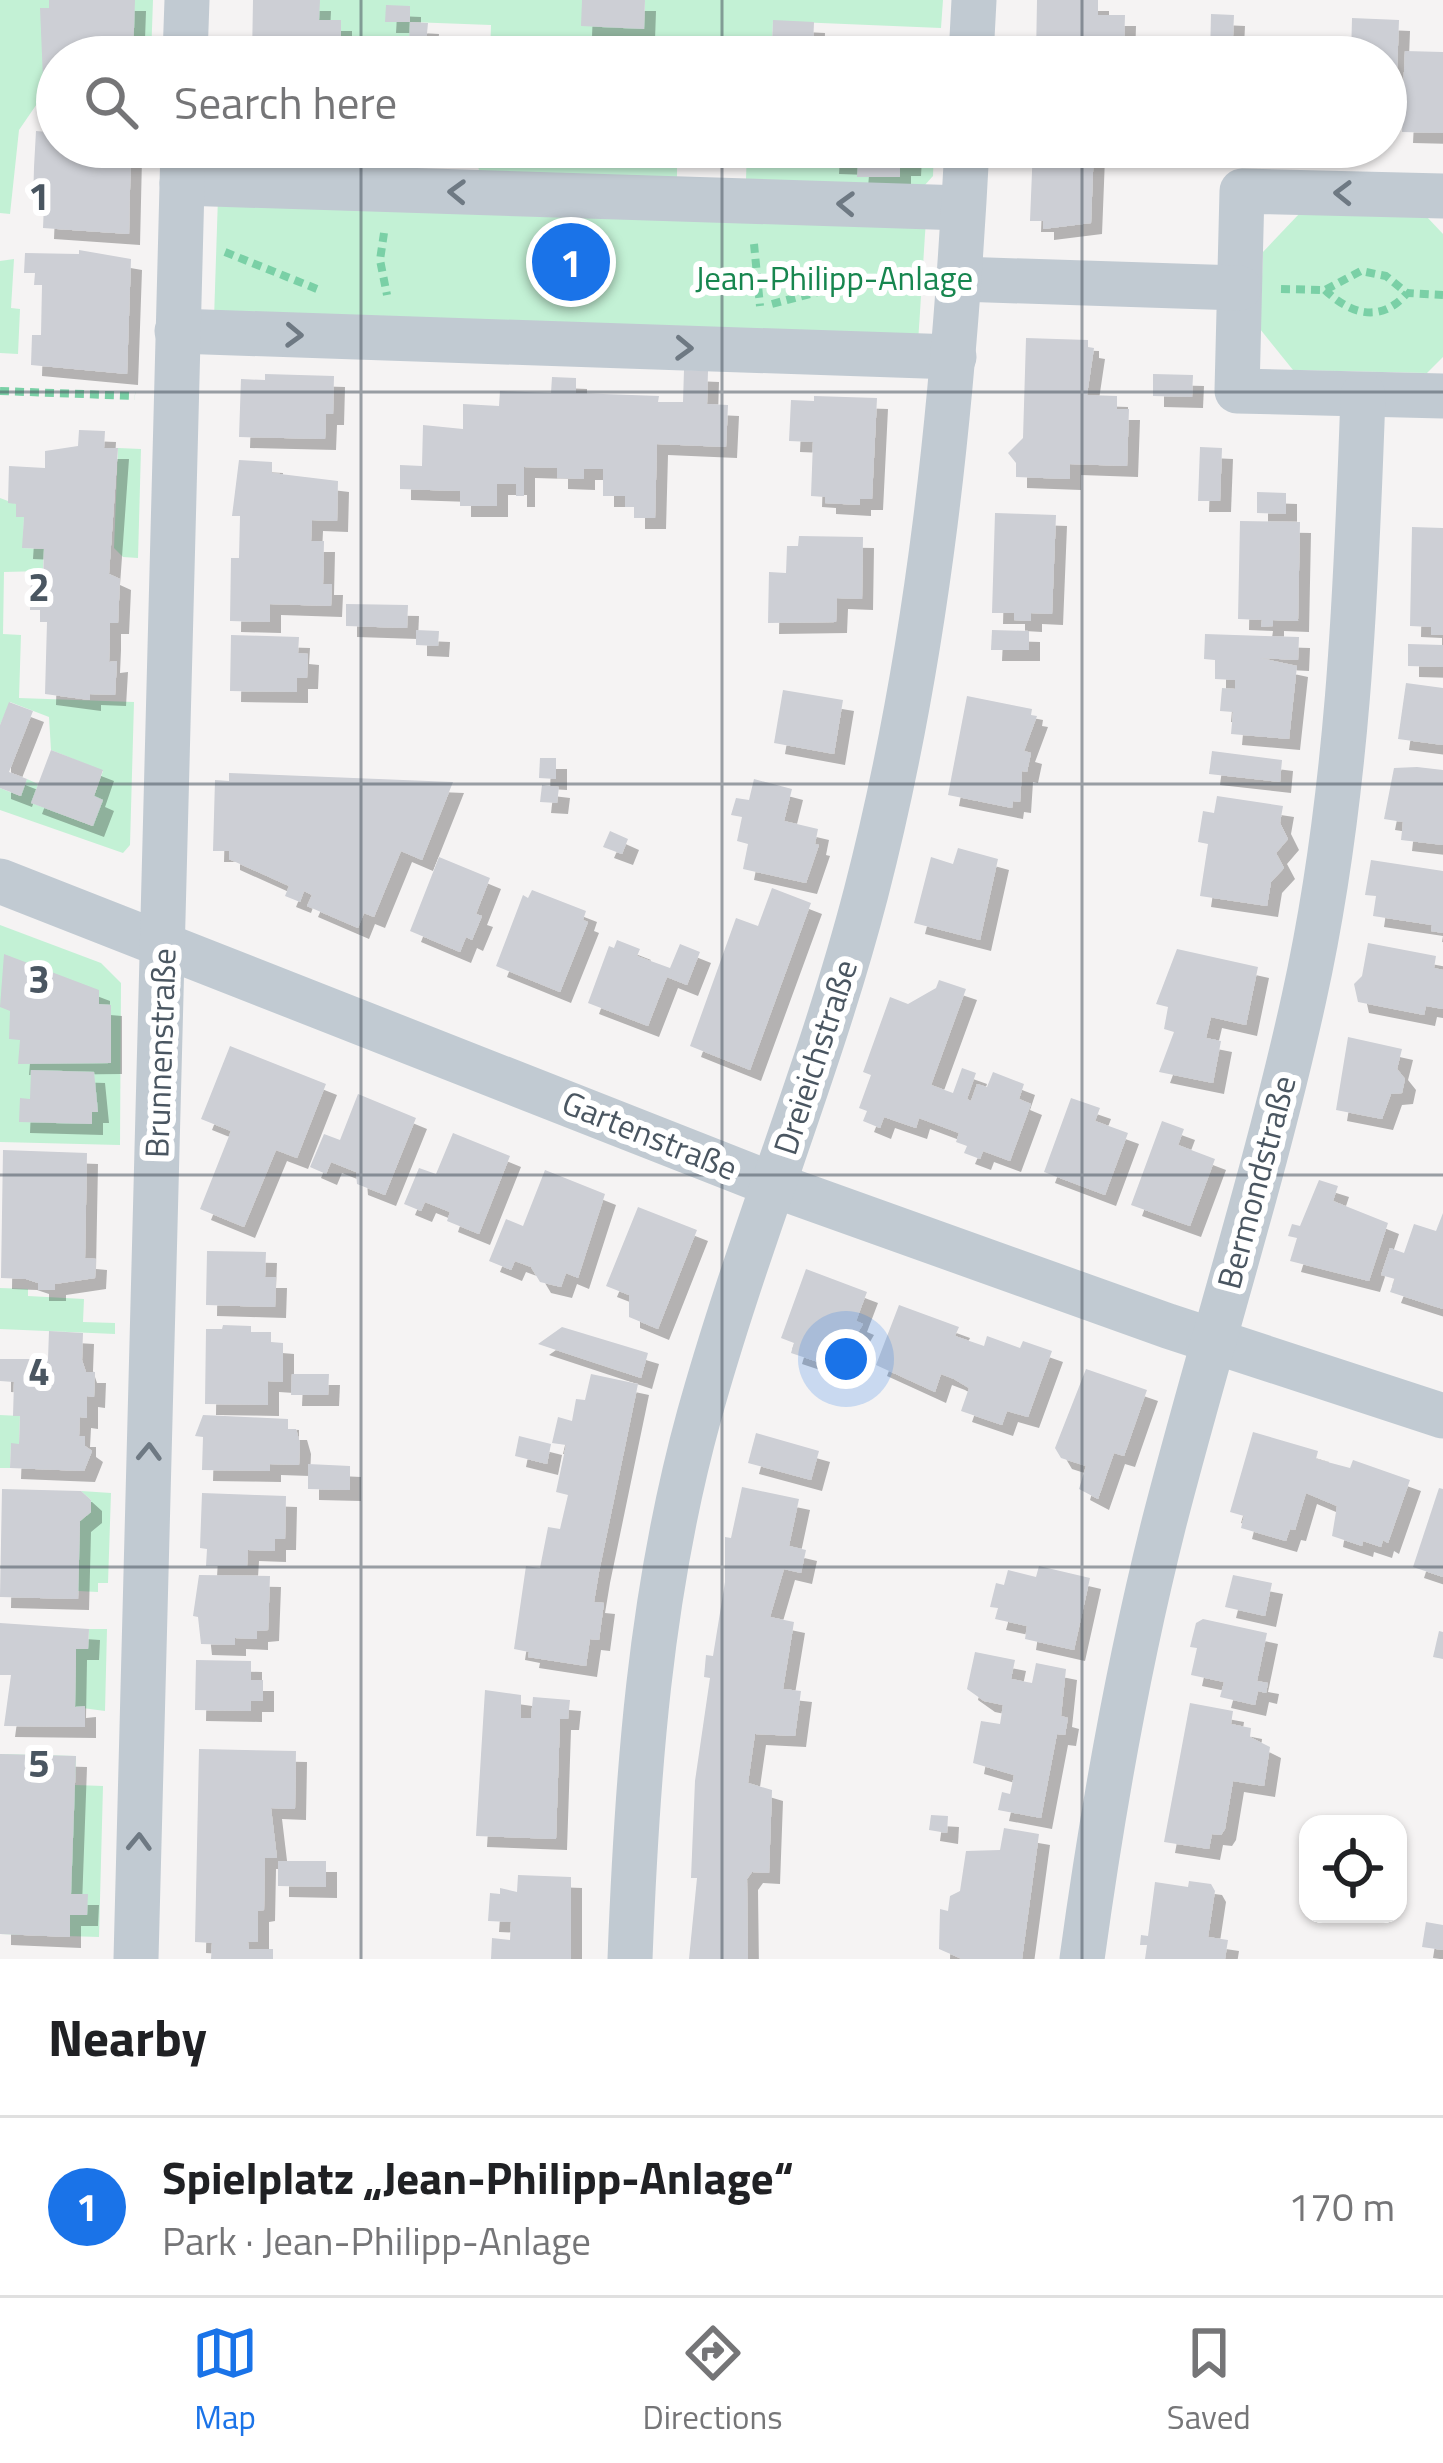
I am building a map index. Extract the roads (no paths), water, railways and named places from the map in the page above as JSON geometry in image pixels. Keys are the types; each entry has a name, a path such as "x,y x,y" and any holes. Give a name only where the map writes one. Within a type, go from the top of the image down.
{"street":[{"path":"186,36 187,0"},
{"path":"972,36 974,0"},
{"name":"Brunnenstraße","path":"136,1959 182,168"},
{"path":"236,168 963,208"},
{"name":"Dreieichstraße","path":"631,1959 643,1727 664,1570 709,1382 850,946 883,821 918,628 954,357 966,168"},
{"path":"1443,196 1242,191 1251,288 1237,391 1443,397"},
{"path":"959,279 1251,288"},
{"path":"178,331 954,357"},
{"name":"Bermondstraße","path":"1082,1959 1097,1847 1140,1628 1212,1341 1274,1123 1331,853 1354,636 1363,394"},
{"name":"Gartenstraße","path":"0,881 163,941 774,1185 1212,1341 1443,1416"}],"place":[{"name":"Spielplatz „Jean-Philipp-Anlage“","path":"571,262"}],"park label":[{"name":"Jean-Philipp-Anlage","path":"834,278"}]}
